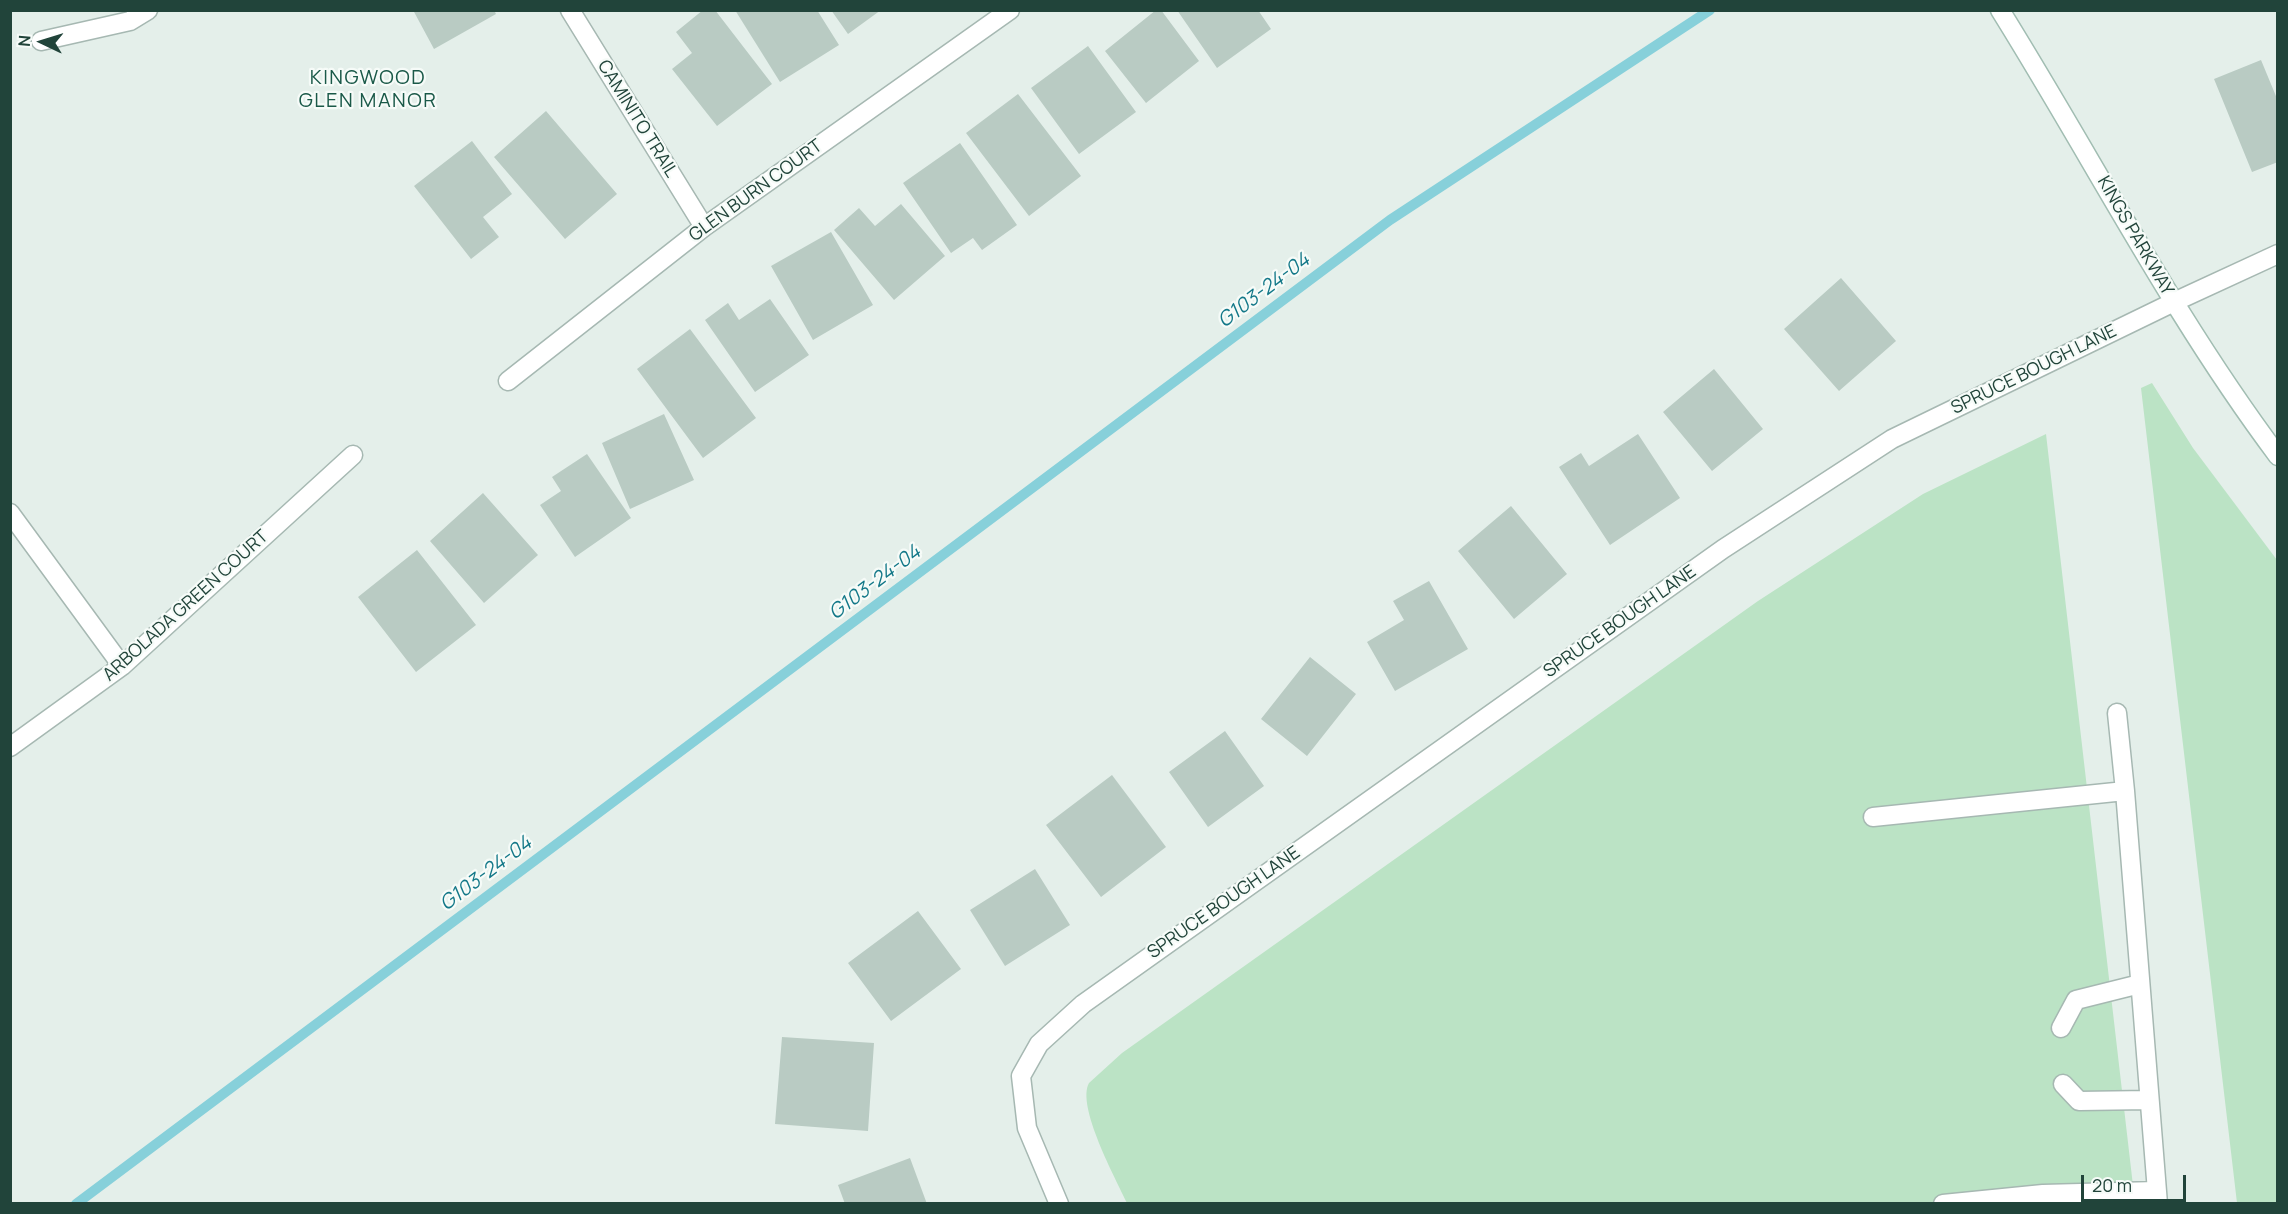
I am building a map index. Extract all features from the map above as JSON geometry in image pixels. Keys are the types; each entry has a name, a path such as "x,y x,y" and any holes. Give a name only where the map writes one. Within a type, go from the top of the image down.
{"street":[{"path":"41,41 130,21 148,10"},
{"name":"CAMINITO TRAIL","path":"570,10 704,226"},
{"name":"GLEN BURN COURT","path":"508,381 704,226 1010,10"},
{"name":"KINGS PARKWAY","path":"2000,10 2174,302 2244,411 2277,456"},
{"name":"SPRUCE BOUGH LANE","path":"1059,1203 1027,1128 1021,1076 1039,1044 1083,1004 1723,549 1892,440 2277,254"},
{"name":"ARBOLADA GREEN COURT","path":"10,747 122,666 353,454"},
{"path":"10,513 122,666"},
{"path":"1943,1203 2043,1194 2157,1197 2117,713"},
{"path":"1873,817 2125,791"},
{"path":"2061,1028 2076,1000 2140,984"},
{"path":"2063,1084 2079,1101 2149,1100"}],"green space":[{"path":"2152,383 2193,448 2277,560 2277,1203 2237,1203 2141,388"},
{"path":"2046,434 2135,1203 1127,1203 1092,1125 1086,1094 1089,1083 1122,1053 1758,601 1923,494"}],"building":[{"path":"413,10 494,10 496,14 434,49"},
{"path":"703,10 715,10 772,84 717,126 672,69 692,53 676,32"},
{"path":"735,10 817,10 839,45 780,82"},
{"path":"831,10 881,10 848,34"},
{"path":"1156,10 1161,10 1199,61 1146,103 1105,51"},
{"path":"1177,10 1258,10 1271,29 1217,68"},
{"path":"1088,46 1136,112 1079,154 1031,88"},
{"path":"2261,60 2278,101 2278,162 2252,172 2214,79"},
{"path":"1018,94 1081,176 1029,216 966,133"},
{"path":"546,111 617,194 565,239 494,157"},
{"path":"472,141 512,194 483,217 499,237 471,259 414,186"},
{"path":"960,143 1017,225 982,250 973,238 951,253 903,183"},
{"path":"901,204 945,256 894,300 834,230 859,208 875,226"},
{"path":"831,232 873,305 813,340 771,266"},
{"path":"1841,278 1896,341 1839,391 1784,329"},
{"path":"770,299 809,355 755,392 705,320 728,303 739,320"},
{"path":"690,329 756,418 703,458 637,369"},
{"path":"1714,369 1763,429 1712,471 1663,412"},
{"path":"664,414 694,480 630,509 602,443"},
{"path":"1638,434 1680,498 1610,545 1559,467 1581,453 1589,466"},
{"path":"587,454 631,518 575,557 540,505 561,491 552,477"},
{"path":"483,493 538,555 484,603 430,541"},
{"path":"1511,506 1567,574 1514,619 1458,551"},
{"path":"417,550 476,625 416,672 358,597"},
{"path":"1429,581 1468,649 1395,691 1367,642 1404,620 1393,601"},
{"path":"1310,657 1356,694 1307,756 1261,719"},
{"path":"1225,731 1264,786 1208,827 1169,772"},
{"path":"1112,775 1166,847 1101,897 1046,825"},
{"path":"1035,869 1070,925 1005,966 970,910"},
{"path":"918,911 961,969 891,1021 848,963"},
{"path":"782,1037 874,1043 868,1131 775,1124"},
{"path":"910,1158 927,1204 845,1204 838,1185"}],"waterway":[{"name":"G103-24-04","path":"76,1204 1390,220 1710,10"}],"district":[{"name":"KINGWOOD GLEN MANOR","path":"368,90"}]}
